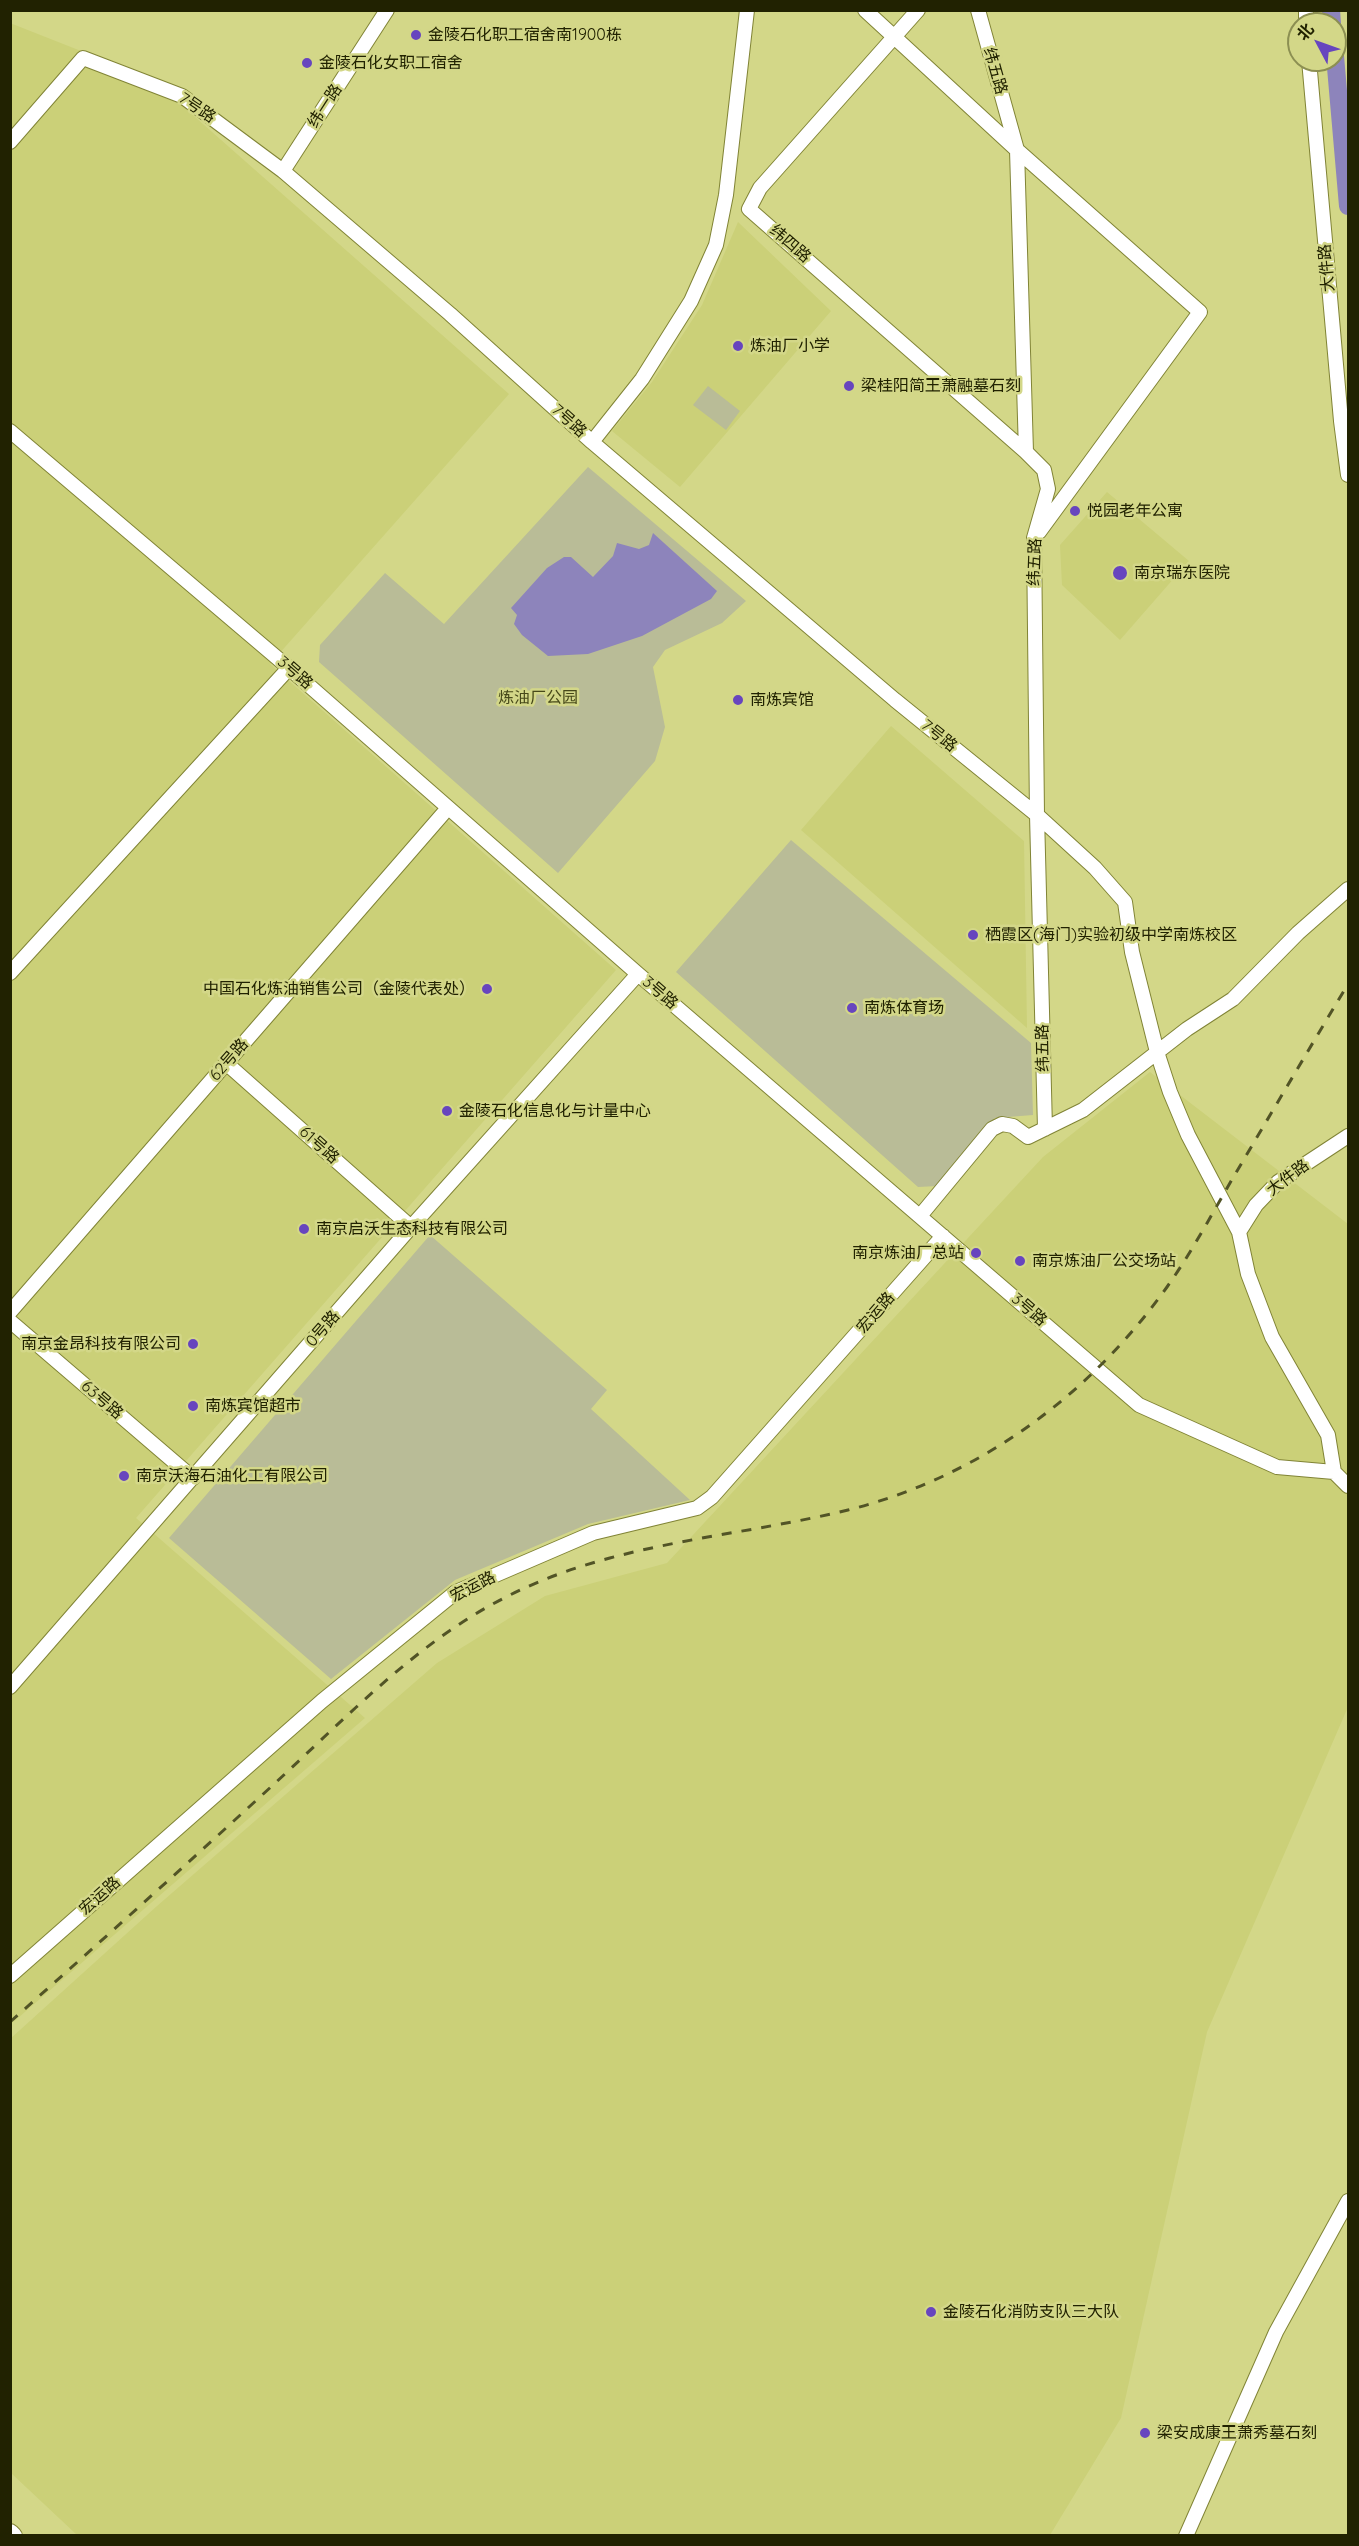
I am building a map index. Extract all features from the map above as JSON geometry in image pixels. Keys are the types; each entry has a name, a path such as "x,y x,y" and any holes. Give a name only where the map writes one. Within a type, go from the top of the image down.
{"street":[{"name":"纬一路","path":"283,171 387,10"},
{"path":"592,442 642,379 691,301 716,245 726,195 747,10"},
{"path":"865,10 1017,150 1200,312 1034,538"},
{"name":"纬四路","path":"918,10 760,188 749,209 1026,452"},
{"name":"纬五路","path":"978,10 1017,150 1026,452 1044,470 1048,489 1034,538 1037,815 1045,1129"},
{"name":"7号路","path":"10,142 83,58 182,96 283,171 450,314 592,442 895,700 1037,815 1095,868 1125,902 1132,952 1157,1052 1188,1135 1239,1232 1248,1274 1272,1337 1328,1435 1334,1472"},
{"name":"大件路","path":"1310,72 1341,421 1348,476"},
{"name":"3号路","path":"10,431 289,668 638,974 1138,1405 1277,1467 1334,1472"},
{"path":"10,973 289,668"},
{"name":"62号路","path":"10,1312 448,808"},
{"path":"920,1216 992,1129 1002,1124 1013,1126 1028,1137 1083,1110 1187,1029 1233,999 1298,933 1348,889"},
{"name":"0号路","path":"10,1687 411,1227 638,974"},
{"name":"61号路","path":"226,1063 411,1227"},
{"name":"大件路","path":"1239,1232 1256,1205 1278,1182 1348,1136"},
{"name":"宏运路","path":"10,1976 322,1701 456,1592 593,1533 697,1508 712,1497 943,1236"},
{"name":"63号路","path":"10,1321 193,1478"},
{"path":"1334,1472 1348,1486"},
{"path":"1186,2535 1276,2332 1348,2201"}],"shaded area":[{"path":"10,23 152,79 509,394 270,664 616,970 136,1518 365,1718 11,2024"},
{"name":"炼油厂小学","path":"738,222 831,311 680,487 612,431 652,382 702,305"},
{"name":"南京瑞东医院","path":"1107,492 1189,561 1120,640 1062,585 1060,545"},
{"path":"653,533 717,591 711,599 642,636 588,654 548,656 522,635 514,624 517,615 511,608 547,568 564,557 571,557 593,577 613,556 617,543 639,549 649,545"},
{"name":"栖霞区(海门)实验初级中学南炼校区","path":"891,726 1024,841 1027,1028 801,830"},
{"path":"1150,1072 1348,1224 1348,1707 1207,2032 1121,2418 1050,2535 77,2535 11,2473 10,2039 157,1906 437,1663 545,1596 667,1563 1043,1157"}],"green space":[{"path":"708,386 740,411 726,430 693,405"},
{"name":"炼油厂公园","path":"588,467 746,601 722,623 665,650 653,667 665,727 655,761 558,873 319,662 320,645 385,573 444,624"},
{"name":"南炼体育场","path":"791,840 1031,1043 1033,1115 995,1118 938,1186 918,1187 676,972"},
{"path":"430,1235 607,1390 591,1409 690,1500 588,1524 455,1580 331,1679 169,1538"}],"waterway":[{"path":"1336,72 1348,206"}],"railway":[{"path":"10,2022 208,1845 355,1708 412,1659 473,1615 506,1597 588,1564 674,1543 805,1520 896,1495 942,1477 986,1454 1027,1427 1066,1397 1103,1363 1136,1327 1177,1273 1348,984"}],"place":[{"name":"金陵石化职工宿舍南1900栋","path":"416,35"},
{"name":"金陵石化女职工宿舍","path":"307,63"},
{"name":"炼油厂小学","path":"738,346"},
{"name":"梁桂阳简王萧融墓石刻","path":"849,386"},
{"name":"悦园老年公寓","path":"1075,511"},
{"name":"南京瑞东医院","path":"1120,573"},
{"name":"南炼宾馆","path":"738,700"},
{"name":"栖霞区(海门)实验初级中学南炼校区","path":"973,935"},
{"name":"中国石化炼油销售公司（金陵代表处）","path":"487,989"},
{"name":"南炼体育场","path":"852,1008"},
{"name":"金陵石化信息化与计量中心","path":"447,1111"},
{"name":"南京启沃生态科技有限公司","path":"304,1229"},
{"name":"南京炼油厂总站","path":"976,1253"},
{"name":"南京炼油厂公交场站","path":"1020,1261"},
{"name":"南京金昂科技有限公司","path":"193,1344"},
{"name":"南炼宾馆超市","path":"193,1406"},
{"name":"南京沃海石油化工有限公司","path":"124,1476"},
{"name":"金陵石化消防支队三大队","path":"931,2312"},
{"name":"梁安成康王萧秀墓石刻","path":"1145,2433"}]}
